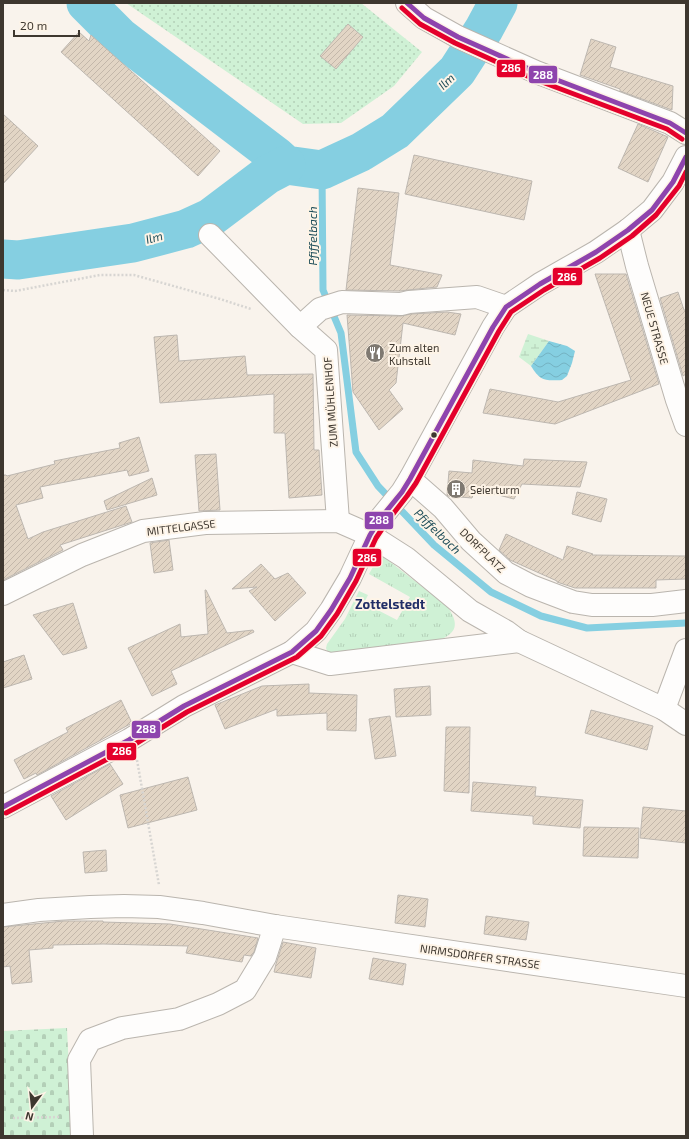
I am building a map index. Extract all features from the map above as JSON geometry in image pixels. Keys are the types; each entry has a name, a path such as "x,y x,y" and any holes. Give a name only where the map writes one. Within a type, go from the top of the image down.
{"street":[{"path":"407,3 424,18 458,37 536,72 670,123 686,133"},
{"path":"3,807 129,740 184,706 292,652 316,631 331,610 350,578 370,535 400,493 489,333 506,307 540,284 596,252 628,230 652,210 673,182 686,157"},
{"name":"NEUE STRASSE","path":"628,230 637,266 677,400 686,425"},
{"name":"ZUM MÜHLENHOF","path":"210,235 300,327 326,350 338,521"},
{"path":"300,327 320,309 342,302 401,304 409,302 477,298 506,307"},
{"name":"DORFPLATZ","path":"400,493 443,508 471,541 506,573 531,586 573,602 592,605 652,605 686,601"},
{"name":"MITTELGASSE","path":"3,594 82,555 143,531 205,523 338,521 370,535"},
{"path":"370,535 406,558 470,611 507,632 519,642 664,709 686,724"},
{"path":"292,652 330,664 519,642"},
{"path":"664,709 686,650"},
{"name":"NIRMSDORFER STRASSE","path":"3,914 90,907 158,907 275,926 686,986"},
{"path":"82,1126 79,1060 90,1040 122,1028 179,1019 218,1004 245,990 265,957 275,926"}],"path":[{"path":"3,290 15,290 100,275 134,275 220,298 257,311"},
{"path":"129,740 137,761 158,876 158,907"},
{"path":"13,1118 82,1126"}],"green space":[{"path":"126,3 361,3 422,52 394,86 341,123 303,124"},
{"path":"528,334 549,341 531,366 519,357"},
{"path":"380,554 447,606 455,621 454,629 451,633 441,639 330,653 326,648 327,644 345,619 359,591 368,595 364,603 397,620 410,597 369,574"},
{"path":"67,1028 72,1136 3,1136 3,1031"}],"water":[{"path":"549,341 567,346 575,351 567,376 562,380 544,379 537,375 531,366"}],"building":[{"path":"348,24 363,37 336,69 320,56"},
{"path":"79,32 89,41 91,35 220,151 198,176 61,52"},
{"path":"591,39 616,47 610,67 673,86 672,110 580,75"},
{"path":"3,114 38,146 3,184"},
{"path":"638,124 668,137 648,182 618,168"},
{"path":"414,155 532,181 524,220 405,194"},
{"path":"358,188 399,193 390,265 442,275 437,287 400,291 346,290"},
{"path":"595,274 626,274 659,384 555,424 483,413 490,389 558,402 631,380"},
{"path":"678,292 684,310 686,310 686,374 683,376 660,298"},
{"name":"Zum alten Kuhstall","path":"447,312 461,314 455,335 403,323 396,383 389,390 403,409 379,430 353,392 347,315 401,316"},
{"path":"177,335 179,361 245,356 247,375 313,374 314,450 319,450 322,495 289,498 285,433 274,433 274,394 160,403 154,337"},
{"path":"139,437 149,471 129,476 127,470 40,487 43,498 16,505 28,539 43,532 126,506 132,522 60,545 63,550 3,580 3,475 7,476 55,464 54,461 120,448 119,443"},
{"path":"216,454 220,510 199,511 195,455"},
{"path":"524,459 587,462 580,487 522,484 514,499 475,489 472,498 447,495 449,471 472,473 473,460 523,466"},
{"path":"152,478 157,495 107,510 104,501"},
{"path":"577,492 607,499 601,522 572,514"},
{"path":"506,534 563,560 567,546 593,554 592,555 686,556 686,579 656,580 656,588 575,588 557,582 510,560 499,550"},
{"path":"169,540 173,570 154,573 150,543"},
{"path":"261,564 275,579 288,573 306,593 275,621 249,591 257,587 232,589"},
{"path":"205,590 227,633 253,630 254,632 171,671 177,684 152,696 128,648 180,624 181,637 208,634"},
{"path":"73,603 87,648 63,655 33,615"},
{"path":"24,655 32,679 3,688 3,662"},
{"path":"309,684 309,693 357,695 356,731 327,730 327,713 277,716 277,709 225,729 215,705 262,686"},
{"path":"430,686 431,715 396,717 394,689"},
{"path":"121,700 132,723 37,775 36,773 24,779 14,760 68,732 66,728"},
{"path":"591,710 653,726 647,750 585,733"},
{"path":"390,716 396,756 375,759 369,719"},
{"path":"446,727 470,727 469,793 444,791"},
{"path":"110,764 123,784 66,820 51,796"},
{"path":"188,777 197,810 128,828 120,795"},
{"path":"473,782 536,787 535,796 583,800 580,828 533,824 533,816 471,811"},
{"path":"643,807 686,811 686,843 640,838"},
{"path":"584,827 639,828 638,858 583,856"},
{"path":"106,850 107,871 85,873 83,852"},
{"path":"398,895 428,899 425,927 395,923"},
{"path":"486,916 529,922 526,940 484,934"},
{"path":"64,921 170,924 258,938 254,952 251,956 244,955 242,962 186,953 188,946 103,944 53,945 53,948 29,950 32,982 12,984 10,966 3,967 3,927"},
{"path":"283,942 316,948 311,978 274,972"},
{"path":"373,958 406,964 403,985 369,979"}],"waterway":[{"name":"Ilm","path":"86,3 120,37 286,165 322,170 361,152 395,131 457,71 484,29 498,3"},
{"name":"Ilm","path":"3,259 18,260 133,243 186,229 210,218 267,175 286,165"},
{"name":"Pfiffelbach","path":"322,170 323,290 341,333 356,452 378,486 434,545 491,592 541,616 587,628 686,623"}],"transit line":[{"name":"288","path":"407,3 424,18 458,37 536,72 670,123 686,133"},
{"name":"286","path":"402,8 420,24 455,43 534,79 667,129 682,139"},
{"name":"288","path":"3,807 129,740 184,706 292,652 316,631 331,610 350,578 370,535 410,479 493,327 506,307 540,284 596,252 628,230 652,210 673,182 686,157"},
{"name":"286","path":"6,813 132,746 187,712 297,657 321,636 337,614 356,581 376,538 416,483 499,331 511,312 544,290 600,258 632,236 656,215 679,186 686,172"}],"place":[{"name":"Zum alten Kuhstall","path":"375,353"},
{"name":"Seierturm","path":"456,489"}],"district":[{"name":"Zottelstedt","path":"390,604"}]}
